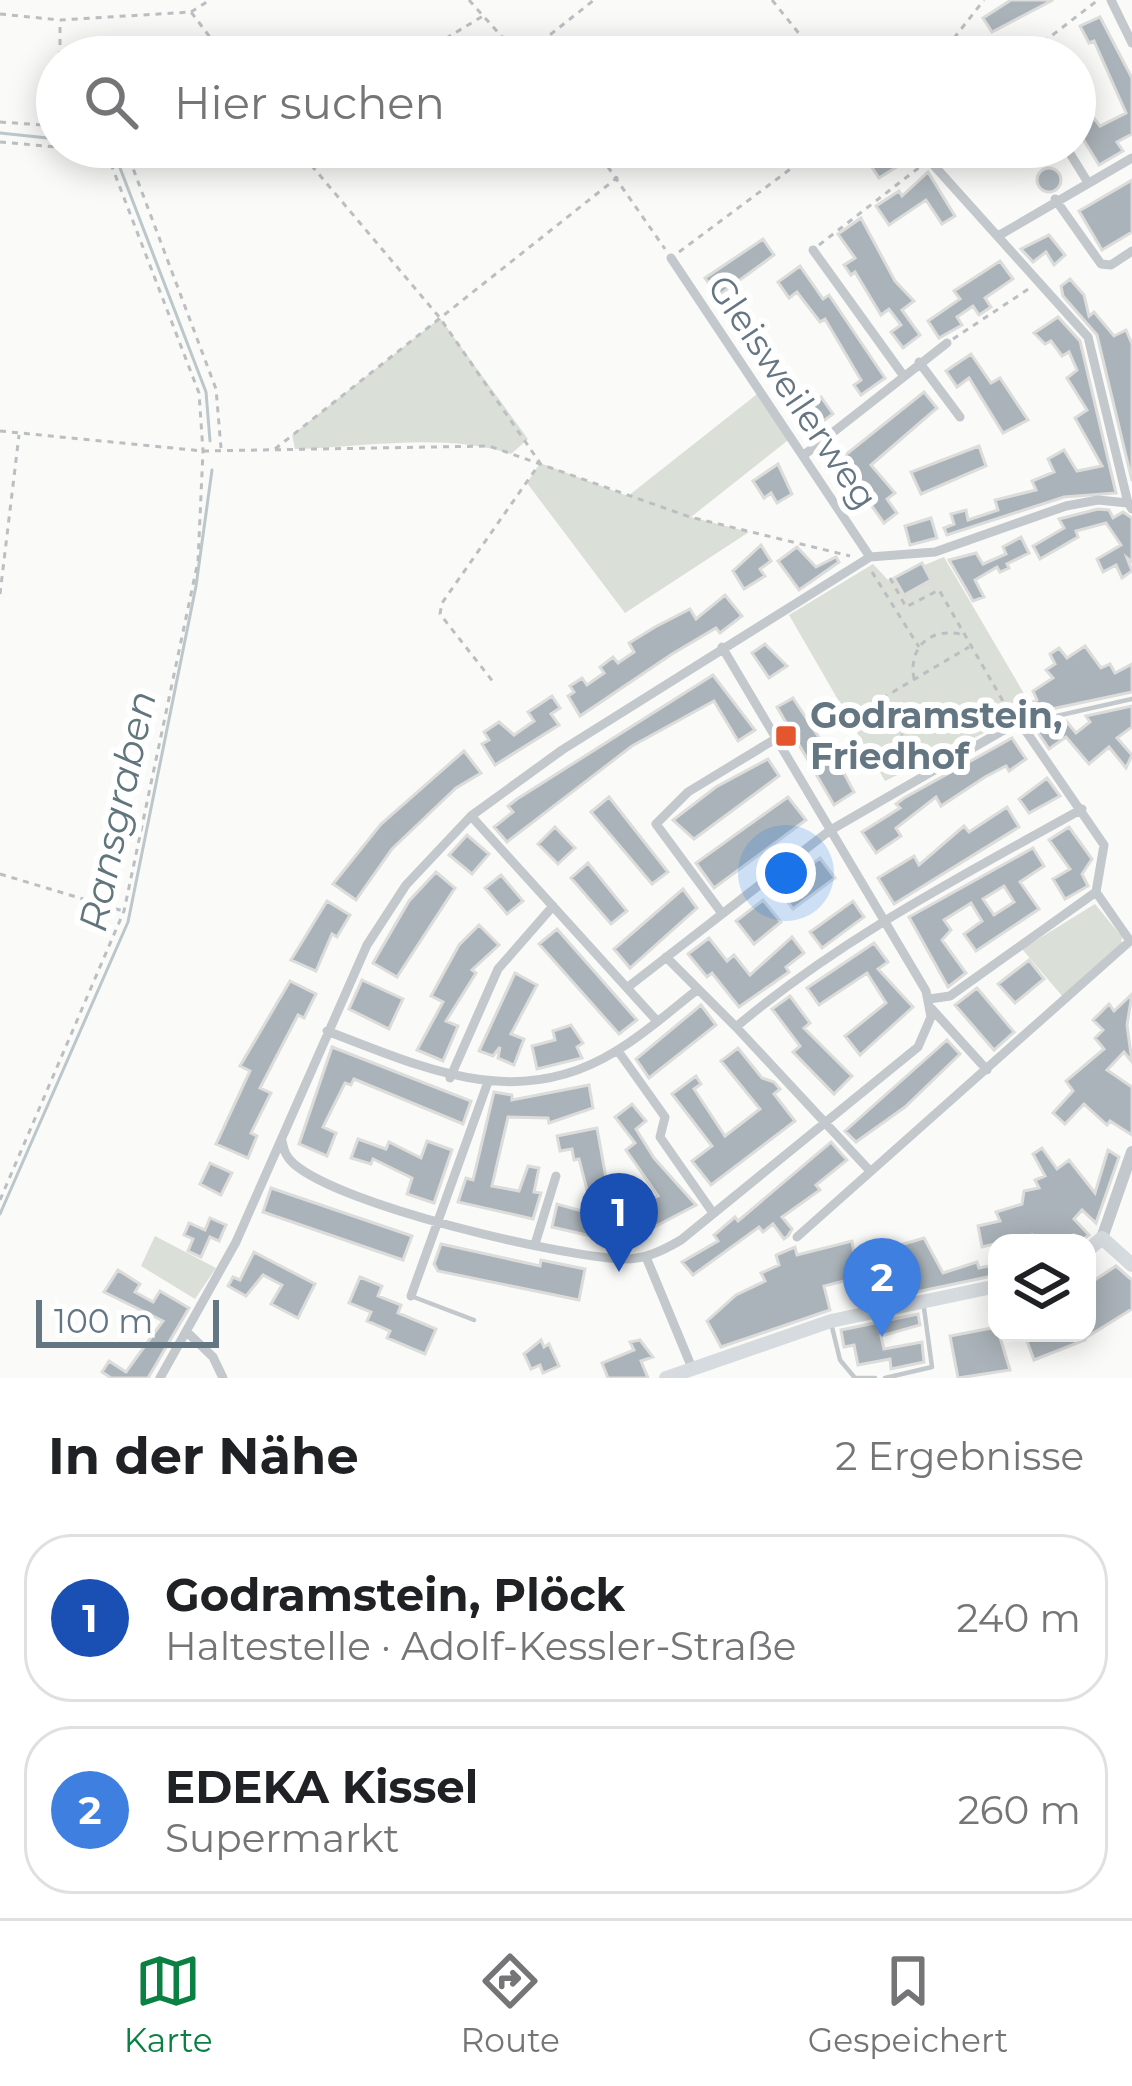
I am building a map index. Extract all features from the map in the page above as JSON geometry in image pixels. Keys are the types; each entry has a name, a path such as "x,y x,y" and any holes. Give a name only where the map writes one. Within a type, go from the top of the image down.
{"main road":[{"path":"1096,1243 1102,1238 1132,1264"},
{"path":"666,1378 831,1321 988,1288"}],"street":[{"path":"1111,0 1132,43"},
{"path":"998,236 1132,158"},
{"path":"160,1378 188,1333 282,1141 367,945 406,885 471,816 722,646 869,562 935,552 1066,506 1098,500 1130,506 1088,337 936,168"},
{"path":"1079,168 1087,181"},
{"path":"1055,199 1100,264 1112,265 1132,251"},
{"path":"813,250 903,375"},
{"name":"Gleisweilerweg","path":"671,258 804,455 869,562"},
{"path":"804,455 947,343"},
{"path":"920,362 960,417"},
{"path":"722,646 930,1003 987,1070"},
{"path":"628,987 830,831 1017,721 1082,808 1104,845 1096,892 1130,941 797,1237"},
{"path":"721,912 656,824 688,792 777,738"},
{"path":"736,1028 785,986 883,920 1082,808"},
{"path":"471,816 656,1021"},
{"path":"930,1003 950,996 1096,892"},
{"path":"450,1078 498,969 553,906"},
{"path":"666,958 870,1171"},
{"path":"327,1031 450,1078 538,1081 585,1068 618,1051 698,990"},
{"path":"282,1141 285,1156 310,1176 439,1220 535,1244 622,1259 646,1257 682,1240 918,1047 930,1003"},
{"path":"618,1051 664,1117 660,1137 713,1214"},
{"path":"411,1297 488,1082"},
{"path":"1102,1238 1132,1152"},
{"path":"535,1244 556,1176"},
{"path":"646,1257 692,1368"},
{"path":"188,1333 212,1357 223,1378"}],"lane":[{"path":"1017,721 1132,699"},
{"path":"411,1297 474,1320"},
{"path":"885,1378 934,1361 923,1302"},
{"path":"831,1321 840,1360 855,1378 875,1378"}],"path":[{"path":"0,14 60,20 190,12 209,0"},
{"path":"469,0 502,36"},
{"path":"549,36 594,0"},
{"path":"772,0 801,36"},
{"path":"956,36 984,0"},
{"path":"1051,36 1098,0"},
{"path":"190,12 209,36"},
{"path":"450,36 483,16"},
{"path":"60,20 60,36"},
{"path":"0,122 36,125"},
{"path":"0,142 36,145"},
{"path":"0,1200 124,911 198,561 203,451 200,393 113,168"},
{"path":"133,168 216,389 221,450"},
{"path":"314,168 440,318 541,463"},
{"path":"611,168 671,258 792,168"},
{"path":"813,250 919,168"},
{"path":"273,450 618,177"},
{"path":"947,343 1039,282"},
{"path":"0,431 203,451 489,446 690,517 869,562 919,646"},
{"path":"0,594 20,432"},
{"path":"494,683 440,614 442,603 541,463"},
{"path":"890,578 906,607 939,590 1017,721"},
{"path":"914,680 912,666 919,646 939,632 963,634"},
{"path":"910,750 881,699 970,646"},
{"path":"0,874 124,911"}],"shaded area":[{"path":"440,318 528,439 511,454 432,442 295,449 292,435"},
{"path":"761,391 792,437 691,517 749,532 625,613 527,483 540,463 628,496"},
{"path":"944,557 1026,697 1015,705 1020,714 1013,719 885,781 789,615 873,564 888,580"},
{"path":"1095,904 1122,937 1121,947 1063,997 1022,949"},
{"path":"155,1236 216,1268 195,1299 141,1266"}],"building":[{"path":"1011,0 1053,0 992,32 983,18"},
{"path":"1100,17 1132,78 1132,134 1117,142 1123,151 1099,165 1096,121 1100,126 1126,113 1096,36 1085,36 1080,26"},
{"path":"872,168 895,168 879,178"},
{"path":"1044,168 1054,168 1061,180 1054,192 1044,192 1037,185 1037,175"},
{"path":"928,172 955,216 942,224 926,200 889,225 876,206 899,191 902,196"},
{"path":"1132,180 1132,232 1102,250 1079,211"},
{"path":"861,218 895,281 914,301 902,310 920,335 903,348 891,332 901,325 889,309 881,315 855,272 851,275 844,265 855,258 838,234"},
{"path":"1049,235 1065,255 1054,265 1046,252 1033,262 1021,249"},
{"path":"763,239 774,255 718,296 705,278"},
{"path":"1000,261 1013,279 985,298 991,307 979,315 973,306 957,317 962,325 939,338 928,321 960,299 954,291"},
{"path":"800,266 823,299 829,295 885,378 861,395 854,385 861,380 825,319 820,322 797,292 789,298 778,282"},
{"path":"1070,279 1084,295 1089,316 1094,312 1114,336 1126,330 1132,344 1132,481 1097,335 1063,296 1061,286"},
{"path":"1058,317 1080,341 1116,493 1064,497 947,535 944,528 954,524 951,514 966,510 968,520 998,510 995,500 1036,490 1032,481 1054,472 1048,459 1064,450 1077,471 1102,466 1075,418 1087,410 1067,378 1077,370 1069,352 1062,356 1051,341 1045,344 1034,333"},
{"path":"971,354 991,383 1000,378 1028,420 1003,433 969,378 957,387 946,371"},
{"path":"924,392 937,408 871,465 895,493 887,499 897,513 884,523 839,460"},
{"path":"821,397 833,414 811,430 798,413"},
{"path":"979,446 986,466 921,494 911,472"},
{"path":"778,464 792,494 777,503 771,493 764,498 753,481"},
{"path":"1109,510 1113,518 1123,512 1132,518 1132,562 1127,558 1132,571 1122,578 1116,565 1103,572 1097,559 1121,545 1106,523 1076,531 1078,537 1040,559 1033,546 1064,528 1059,519"},
{"path":"931,518 937,538 910,545 905,526"},
{"path":"1021,537 1029,553 1007,564 1009,568 1000,572 997,567 975,580 984,597 973,601 949,560 976,553 983,564 1006,554 1003,547"},
{"path":"761,545 771,561 760,569 765,576 744,589 733,571"},
{"path":"797,547 816,567 836,557 839,562 799,590 778,561"},
{"path":"922,563 931,580 904,595 894,578"},
{"path":"725,595 742,616 720,633 716,628 672,654 580,716 568,696 574,692 570,686 582,678 587,685 604,673 600,667 613,657 618,663 634,652 629,643 655,627 690,609 696,619"},
{"path":"765,644 787,666 769,678 752,653"},
{"path":"1085,646 1101,668 1110,664 1115,673 1132,664 1132,692 1023,715 1020,708 1037,700 1033,691 1053,678 1046,670 1055,664 1050,654 1059,648 1067,658"},
{"path":"713,675 755,730 738,741 714,701 632,746 507,842 494,827 513,812 508,806 517,799"},
{"path":"552,696 560,708 551,714 559,725 495,765 482,744 489,740 484,732 499,722 514,735 534,721 528,712"},
{"path":"793,698 824,745 828,743 854,792 834,805 777,707"},
{"path":"1132,706 1132,727 1117,738 1132,755 1126,768 1109,747 1089,764 1066,737 1049,749 1035,728 1066,721 1076,733 1090,722 1086,716"},
{"path":"1012,738 1026,759 1009,771 1006,766 985,777 941,806 936,797 896,828 901,836 876,853 862,832 900,808 896,804 904,798"},
{"path":"464,751 481,773 456,788 392,849 356,900 333,884 381,824"},
{"path":"768,759 779,776 694,839 673,820 716,787"},
{"path":"1047,778 1060,796 1029,813 1019,799"},
{"path":"609,797 668,872 652,884 591,812"},
{"path":"788,797 806,820 714,888 696,863"},
{"path":"1007,807 1019,827 894,904 878,878 914,856 919,865 964,826 969,832"},
{"path":"555,827 575,848 558,864 538,844"},
{"path":"1069,827 1092,859 1082,874 1088,886 1065,899 1053,879 1070,869 1049,840"},
{"path":"467,835 489,854 472,874 449,855"},
{"path":"1033,848 1044,866 1020,882 1039,909 976,951 964,934 982,921 971,903 944,920 951,930 942,940 966,973 948,987 909,917","holes":["1004,886 1014,902 994,915 983,899"]},
{"path":"820,858 835,878 793,909 778,889"},
{"path":"588,863 627,911 611,924 571,878"},
{"path":"436,872 455,888 397,977 373,963 409,901"},
{"path":"501,875 523,901 507,914 485,888"},
{"path":"683,889 697,908 630,968 614,949"},
{"path":"763,900 781,922 754,944 736,921"},
{"path":"327,901 350,915 337,937 332,934 316,971 291,960"},
{"path":"853,901 864,917 822,948 810,932"},
{"path":"479,925 499,945 472,970 476,973 446,1021 458,1026 443,1061 417,1050 443,1002 431,996 459,945"},
{"path":"557,929 637,1020 619,1034 539,944"},
{"path":"792,937 804,953 786,967 789,972 739,1007 712,973 707,977 688,954 709,938 727,961 734,955 750,975"},
{"path":"874,943 888,962 878,969 913,1007 860,1055 845,1036 886,1003 867,973 819,1005 807,988"},
{"path":"1029,960 1044,979 1015,1003 998,984"},
{"path":"515,973 537,985 511,1034 524,1039 514,1065 498,1058 500,1047 493,1056 479,1051"},
{"path":"362,980 403,999 389,1029 349,1009"},
{"path":"290,981 316,994 304,1018 298,1015 260,1088 271,1093 251,1133 257,1136 248,1158 216,1144 250,1071 240,1066"},
{"path":"977,988 1014,1032 994,1050 955,1005"},
{"path":"1132,994 1127,1025 1132,1062 1124,1052 1107,1070 1132,1087 1132,1135 1110,1121 1107,1125 1084,1104 1065,1124 1053,1113 1073,1091 1066,1081 1104,1049 1095,1038 1103,1030 1093,1020 1109,1004 1114,1011"},
{"path":"790,996 810,1023 804,1028 852,1076 834,1094 793,1052 800,1046 772,1009"},
{"path":"701,1005 716,1025 649,1078 636,1059"},
{"path":"571,1025 583,1043 577,1047 582,1058 537,1069 532,1046 555,1040 553,1031"},
{"path":"947,1040 960,1054 905,1107 856,1142 845,1131"},
{"path":"332,1047 471,1101 463,1124 354,1079 351,1085 345,1083 323,1127 336,1133 327,1156 299,1144"},
{"path":"738,1048 762,1078 780,1089 774,1094 795,1121 711,1185 692,1161 712,1146 672,1094 696,1076 701,1084 694,1089 725,1136 760,1109 721,1061"},
{"path":"589,1085 593,1108 549,1123 548,1118 508,1117 492,1186 519,1191 528,1166 539,1168 534,1192 541,1193 533,1219 458,1202 466,1178 473,1180 494,1092 512,1095 512,1100"},
{"path":"632,1104 646,1121 636,1129 654,1158 696,1205 639,1235 609,1232 608,1240 552,1227 557,1204 618,1221 618,1208 632,1209 658,1196 626,1150 635,1143 615,1117"},
{"path":"597,1128 608,1189 588,1194 579,1159 574,1160 572,1149 560,1151 557,1136"},
{"path":"358,1139 386,1149 389,1142 421,1158 427,1141 452,1150 434,1203 407,1194 412,1178 373,1159 371,1164 351,1158"},
{"path":"831,1142 847,1160 816,1185 820,1190 782,1217 792,1229 788,1236 784,1239 773,1224 763,1232 759,1227 693,1275 682,1262 718,1241 714,1235 735,1217 738,1221"},
{"path":"1042,1148 1057,1169 1069,1160 1095,1193 1108,1150 1119,1157 1096,1223 1082,1210 1074,1219 1088,1234 988,1234 988,1246 982,1247 978,1226 1000,1221 996,1212 1022,1204 1024,1191 1039,1188 1035,1180 1045,1176 1033,1154"},
{"path":"210,1163 232,1173 221,1195 200,1184"},
{"path":"271,1188 412,1236 403,1260 263,1212"},
{"path":"210,1218 226,1225 219,1241 210,1237 201,1257 188,1251 193,1239 184,1235 189,1223 205,1230"},
{"path":"924,1238 943,1273 977,1262 979,1268 988,1266 988,1277 864,1303 860,1284 850,1286 848,1280 824,1286 830,1310 721,1347 707,1321 736,1295 765,1281 761,1273 779,1265 776,1255 795,1247 797,1255 852,1241 857,1270 887,1260 883,1250"},
{"path":"441,1244 540,1266 541,1260 585,1269 579,1300 438,1271 434,1264"},
{"path":"254,1252 315,1284 298,1318 271,1304 282,1285 263,1275 246,1296 228,1286 233,1277 240,1280"},
{"path":"1116,1266 1132,1280 1132,1309 1096,1331 1096,1279"},
{"path":"118,1270 140,1284 135,1292 153,1302 160,1291 189,1308 148,1378 111,1378 102,1372 109,1361 126,1372 163,1321 104,1292"},
{"path":"360,1277 382,1286 378,1296 401,1305 398,1313 436,1329 425,1354 387,1338 390,1331 367,1321 371,1312 349,1303"},
{"path":"918,1314 920,1325 881,1336 884,1349 922,1342 924,1362 891,1369 890,1359 858,1365 854,1345 844,1347 841,1330"},
{"path":"988,1329 988,1342 1002,1342 1010,1370 958,1378 950,1336"},
{"path":"541,1340 544,1347 549,1344 559,1366 543,1373 540,1365 531,1369 524,1354"},
{"path":"640,1340 653,1357 641,1361 648,1378 608,1378 602,1363 634,1350 630,1342"},
{"path":"1027,1342 1080,1342 1034,1360"}],"waterway":[{"name":"Ransgraben","path":"0,133 36,137"},
{"name":"Ransgraben","path":"120,168 206,392 210,441"},
{"name":"Ransgraben","path":"0,1214 128,922 196,586 212,470"}],"place":[{"name":"Godramstein, Friedhof","path":"786,736"},
{"name":"Godramstein, Plöck","path":"619,1272"},
{"name":"EDEKA Kissel","path":"882,1337"}]}
